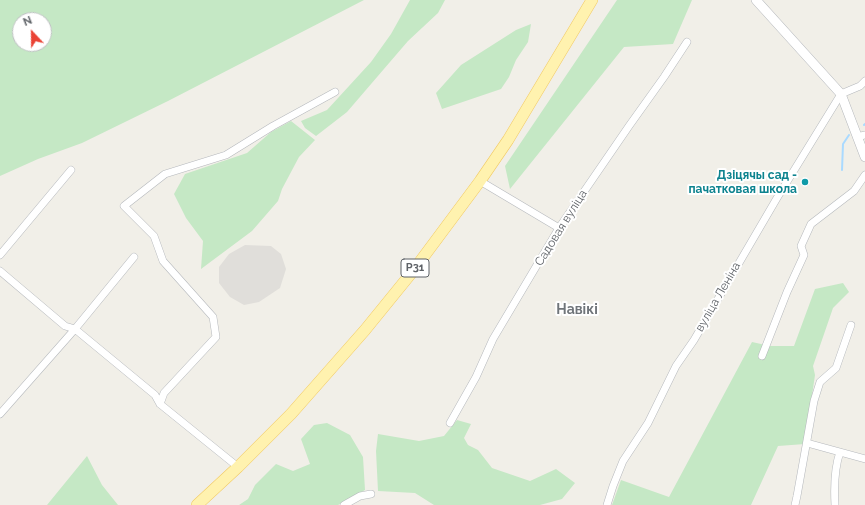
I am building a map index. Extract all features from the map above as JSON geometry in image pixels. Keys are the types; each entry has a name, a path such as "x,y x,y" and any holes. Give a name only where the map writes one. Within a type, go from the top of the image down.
{"main road":[{"name":"Р31","path":"197,505 238,467 291,414 413,271 480,181 512,134 592,0"}],"street":[{"path":"756,0 841,94 861,136 865,157"},
{"name":"Садовая вуліца","path":"450,423 476,377 493,339 559,228 687,42"},
{"path":"841,94 860,86 865,81"},
{"path":"160,404 164,393 216,337 213,317 163,261 154,236 124,206 165,174 226,155 273,126 335,92"},
{"name":"вуліца Леніна","path":"607,505 623,460 648,423 676,366 694,340 777,198 841,94"},
{"path":"0,255 71,170"},
{"path":"762,356 787,292 804,256 801,246 811,224 854,191 865,175"},
{"path":"480,181 559,228"},
{"path":"0,414 75,329 134,257"},
{"path":"0,271 65,326 75,329 155,395 160,404 238,467"},
{"path":"795,505 814,401 820,382 836,368 851,326"},
{"path":"807,443 865,459"},
{"path":"835,505 834,488 837,461 840,452"},
{"path":"344,505 360,496 371,494"}],"shaded area":[{"path":"245,245 271,246 281,254 286,269 280,288 259,302 244,305 230,297 219,283 219,267 229,254"}],"green space":[{"path":"0,0 364,0 168,101 82,143 38,159 0,176"},
{"path":"410,0 445,0 438,13 408,41 347,112 316,136 305,128 301,121 327,110 371,62 391,34"},
{"path":"617,0 692,0 673,44 624,47 510,189 505,166"},
{"path":"531,24 528,42 516,60 509,77 501,89 442,109 436,93 461,65 516,30"},
{"path":"291,121 315,140 299,157 282,189 278,201 252,231 201,269 203,241 186,218 174,194 185,174 247,153 271,132"},
{"path":"843,283 849,292 833,308 813,366 815,375 805,444 778,446 751,505 612,505 621,480 669,497 752,342 770,346 794,346 815,289"},
{"path":"457,420 471,424 464,438 468,445 478,450 492,468 530,481 556,469 575,483 562,499 540,505 434,505 415,493 378,491 376,451 378,434 419,441 444,436"},
{"path":"327,423 350,435 363,457 365,490 338,505 239,505 248,499 255,485 276,464 293,471 310,464 301,439 314,425"},
{"path":"87,456 102,485 118,505 47,505"}],"waterway":[{"path":"842,170 843,144 849,135"}],"place":[{"name":"Дзіцячы сад - пачатковая школа","path":"805,182"}],"district":[{"name":"Навікі","path":"577,310"}]}
